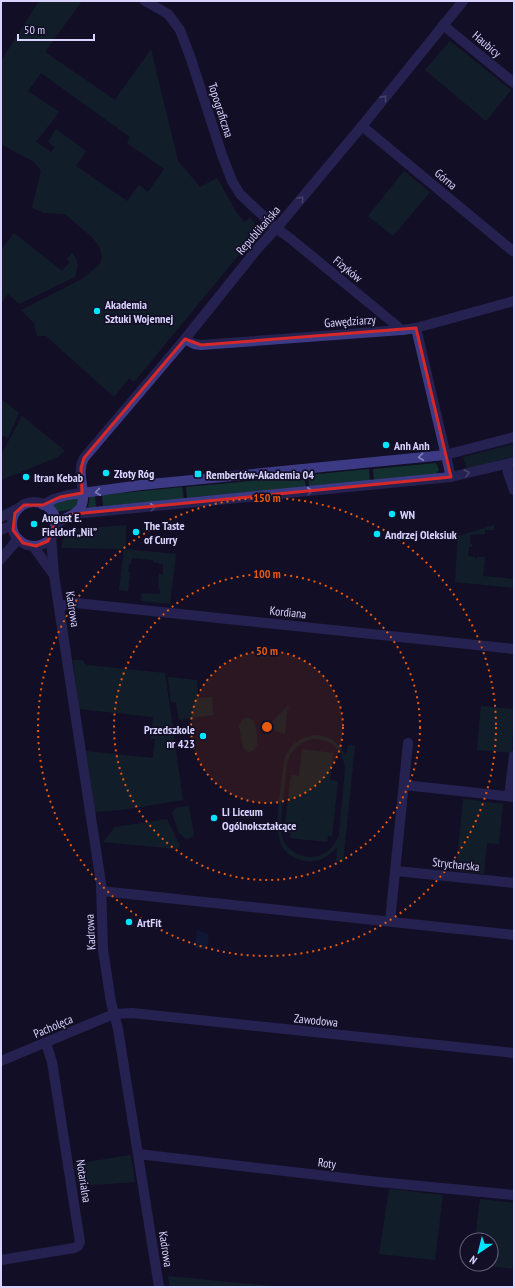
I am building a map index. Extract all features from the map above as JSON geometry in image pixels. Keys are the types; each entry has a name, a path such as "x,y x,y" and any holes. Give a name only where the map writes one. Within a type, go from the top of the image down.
{"street":[{"name":"Topograficzna","path":"145,1 168,14 180,30 232,181 242,197 276,228"},
{"name":"Republikańska","path":"74,514 82,505 80,478 81,466 84,458 185,339 258,248 362,126 463,1"},
{"name":"Haubicy","path":"443,25 514,83"},
{"name":"Górna","path":"362,126 514,252"},
{"name":"Fizyków","path":"276,228 292,239 402,330"},
{"name":"Gawędziarzy","path":"185,339 194,344 201,345 402,330 416,328 514,301"},
{"path":"416,328 451,477"},
{"path":"43,505 54,499 68,495 141,485 445,455 514,438"},
{"path":"55,524 74,514 451,477 510,463 508,473 514,490"},
{"name":"Republikańska","path":"68,495 80,478"},
{"path":"1,517 24,505 30,503 43,505 52,512 55,530 51,537 43,544 33,546 18,540 12,525 13,519 19,508"},
{"path":"1,530 12,525"},
{"name":"Kadrowa","path":"51,537 54,554 54,575 60,606 101,891 102,946 138,1154 159,1287"},
{"path":"1,559 18,540"},
{"name":"Kadrowa","path":"33,546 54,575"},
{"name":"Kordiana","path":"60,606 76,603 514,649"},
{"path":"390,921 408,743"},
{"path":"404,785 512,797 514,756"},
{"name":"Strycharska","path":"396,871 514,884"},
{"path":"101,891 514,935"},
{"name":"Pacholęca","path":"1,1061 114,1014"},
{"name":"Zawodowa","path":"114,1014 132,1014 514,1053"},
{"name":"Notarialna","path":"1,1260 74,1248 78,1246 80,1242 53,1069 46,1043"},
{"name":"Roty","path":"138,1154 379,1182 514,1195"}],"highlighted area":[{"path":"416,328 451,477 74,514 55,524 48,541 36,546 23,543 13,530 15,513 24,505 43,505 60,497 82,493 81,468 84,458 185,339 201,345"}],"green space":[{"path":"39,1 82,1 45,52 115,100 151,49 178,161 200,187 217,178 236,212 244,222 250,218 254,222 256,234 134,382 129,378 114,397 46,336 37,336 34,323 21,310 82,279 100,264 102,257 100,248 93,238 65,214 44,213 32,208 41,170 34,162 1,144 1,61","holes":["41,73 130,137 127,143 164,169 148,192 139,185 127,201 76,166 86,151 56,129 48,142 55,147 51,152 36,142 59,112 28,91"]},
{"path":"450,41 511,90 486,121 425,70"},
{"path":"404,171 430,192 393,236 368,216"},
{"path":"14,233 62,271 70,262 67,259 72,253 78,264 75,277 19,304 8,294 1,303 1,250"},
{"path":"1,399 19,413 8,438 1,435"},
{"path":"22,416 65,451 58,457 1,480 1,455"},
{"path":"514,444 514,456 467,469 463,457"},
{"path":"436,463 439,470 436,474 374,481 373,469"},
{"path":"369,469 370,481 309,486 308,475"},
{"path":"304,476 306,487 187,498 186,487"},
{"path":"182,487 184,499 103,506 102,495"},
{"path":"90,496 95,496 96,507 88,507"},
{"path":"78,497 79,501 70,510 57,512 51,505"},
{"path":"126,525 126,549 176,554 170,604 141,601 142,593 160,594 160,589 158,588 159,574 163,574 163,564 153,562 153,560 132,558 131,564 129,564 128,572 130,572 128,591 119,590 124,549 62,548 62,542 65,537 74,529"},
{"path":"494,525 494,530 485,530 485,534 470,535 470,543 472,544 472,547 469,547 468,556 475,557 475,559 477,559 477,557 485,557 483,576 514,579 514,588 455,582 458,536"},
{"path":"73,660 83,660 87,665 165,673 183,800 121,810 95,812 86,751 153,758 155,739 151,739 153,717 79,709"},
{"path":"168,677 197,680 198,698 212,697 213,715 179,720 176,702 171,702"},
{"path":"288,706 289,708 287,710 285,734 268,726"},
{"path":"481,706 514,709 512,753 477,750"},
{"path":"247,717 254,721 257,734 256,748 253,751 248,752 243,748 239,726 242,720"},
{"path":"316,735 326,737 334,741 346,755 348,745 355,746 343,862 336,861 337,847 330,854 318,860 305,861 294,858 282,846 279,838 278,810 284,761 292,746 300,740","holes":["312,739 331,743 336,747 342,756 345,769 339,835 334,845 329,850 323,854 310,857 297,854 286,845 281,834 281,816 286,769 289,757 293,750 302,743"]},
{"path":"302,749 333,753 330,780 338,781 332,837 328,836 327,842 290,838 291,833 284,832 291,775 299,776"},
{"path":"463,799 503,804 499,844 487,843 484,874 456,871"},
{"path":"189,807 194,834 193,837 186,839 179,833 172,813 176,808"},
{"path":"167,819 180,846 178,849 103,842 115,827"},
{"path":"131,1155 135,1182 78,1186 74,1164"},
{"path":"389,1189 443,1195 435,1260 379,1254"},
{"path":"480,1199 514,1203 514,1269 499,1267 499,1232 476,1232"},
{"path":"168,1276 271,1286 271,1287 170,1287"}],"water":[{"path":"197,930 209,935 207,947 205,949 195,947"}],"place":[{"name":"Akademia Sztuki Wojennej","path":"97,311"},
{"name":"Anh Anh","path":"386,445"},
{"name":"Złoty Róg","path":"106,473"},
{"name":"Rembertów-Akademia 04","path":"198,474"},
{"name":"Itran Kebab","path":"26,477"},
{"name":"WN","path":"392,514"},
{"name":"August E. Fieldorf „Nil”","path":"34,524"},
{"name":"The Taste of Curry","path":"136,532"},
{"name":"Andrzej Oleksiuk","path":"377,534"},
{"name":"Przedszkole nr 423","path":"203,736"},
{"name":"LI Liceum Ogólnokształcące","path":"214,818"},
{"name":"ArtFit","path":"129,922"}]}
